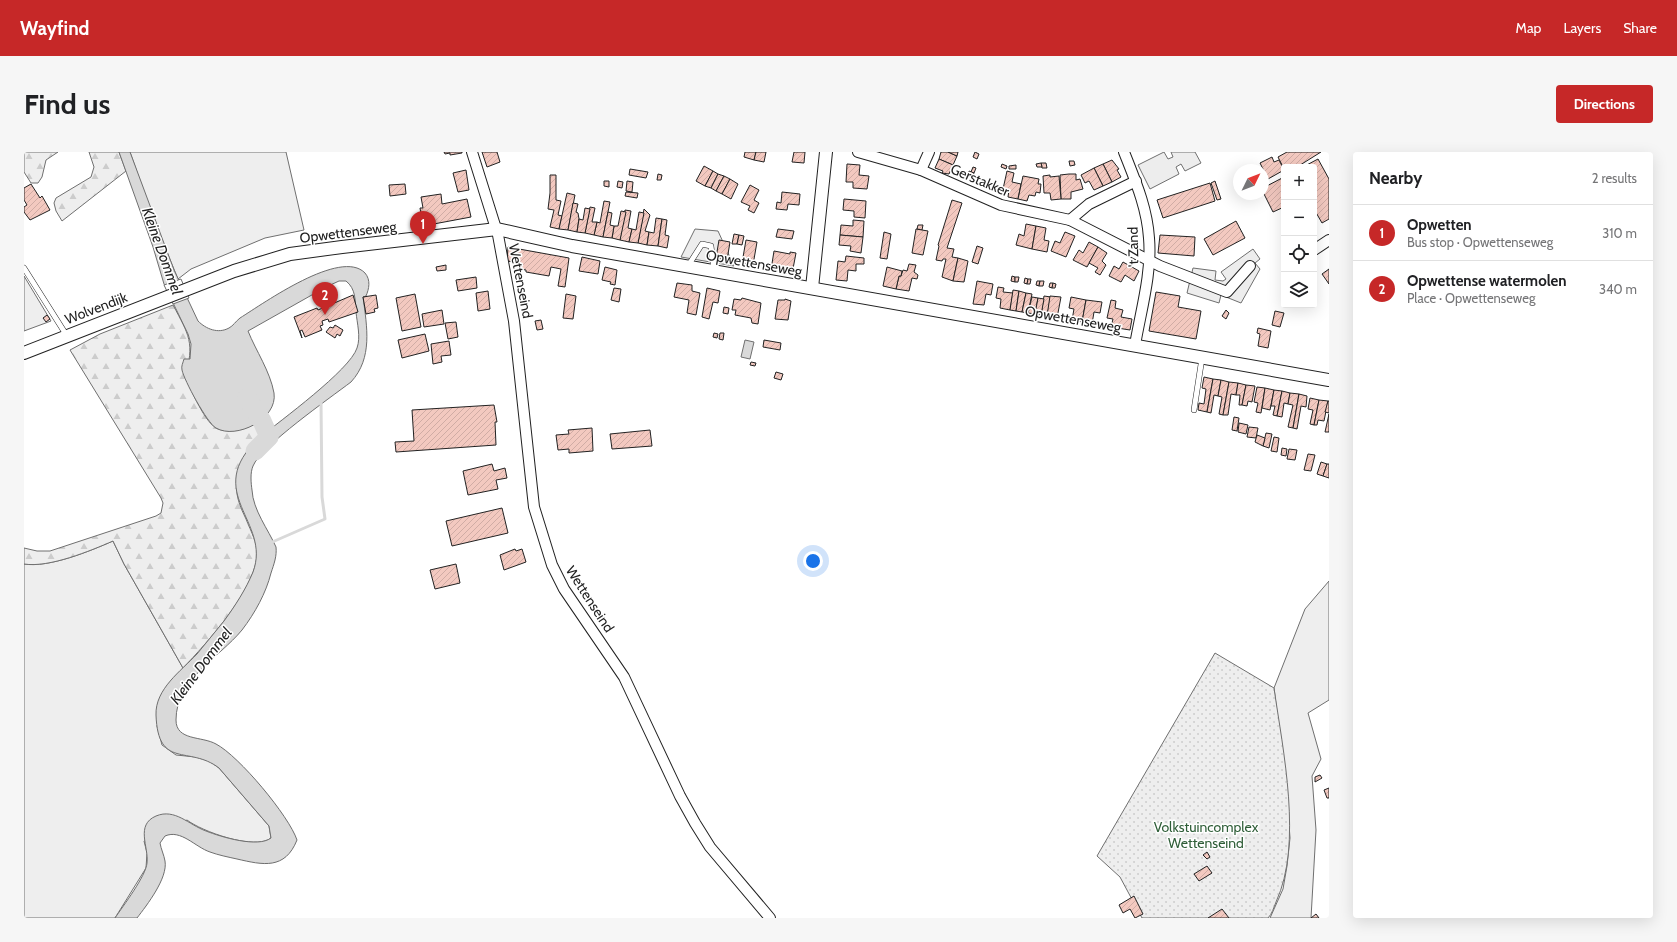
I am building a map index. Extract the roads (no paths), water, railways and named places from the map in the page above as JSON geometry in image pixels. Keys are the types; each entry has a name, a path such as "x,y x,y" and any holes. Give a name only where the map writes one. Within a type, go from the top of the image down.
{"street":[{"name":"Wettenseind","path":"472,152 497,229 514,321 534,507 552,565 564,589 624,677 680,796 695,824 710,847 770,918"},
{"path":"812,288 826,152"},
{"name":"Gerstakker","path":"858,152 921,170 1001,205 1070,220 1149,260 1195,281 1227,292 1250,266"},
{"path":"921,170 929,152"},
{"name":"'t Zand","path":"1124,152 1136,181 1146,213 1149,238 1149,260 1136,345"},
{"path":"1070,220 1089,204 1136,181"},
{"name":"Opwettenseweg","path":"177,292 234,271 290,254 342,246 497,229 572,246 1202,356 1329,380"},
{"path":"1317,248 1329,240"},
{"name":"Wolvendijk","path":"24,353 177,292"}],"lane":[{"path":"688,267 702,244 711,246 714,271"},
{"path":"24,268 66,336"},
{"path":"1194,410 1202,356"}],"water":[{"path":"119,152 130,152 174,270 198,321 208,328 216,331 225,330 266,301 302,280 321,272 339,267 354,267 365,273 369,284 366,296 363,297 367,331 366,352 358,373 351,382 282,435 259,457 253,466 251,472 251,484 255,505 276,547 276,554 269,580 260,603 242,630 200,670 183,693 178,706 176,720 177,727 185,735 216,744 250,773 274,802 292,829 297,840 292,850 280,861 264,864 223,856 204,850 177,835 171,834 165,836 160,843 165,861 163,875 156,891 137,918 115,918 139,883 146,869 147,857 144,831 150,820 156,816 169,814 182,818 206,831 249,842 265,841 271,838 269,826 219,768 208,761 177,754 169,750 162,743 158,732 156,715 157,706 164,689 170,681 197,654 224,621 244,591 253,572 256,554 254,537 241,506 237,491 236,475 243,457 259,438 313,395 342,369 357,348 359,335 354,295 352,288 346,281 339,281 326,287 248,331 272,385 274,393 273,402 263,419 254,425 234,431 224,431 216,428 202,410 191,391 182,370 184,359 190,359 191,344 188,334 164,284 153,247"},
{"path":"745,340 754,342 750,359 741,357"}],"waterway":[{"name":"Kleine Dommel","path":"247,398 262,421 269,437 255,451"},
{"path":"270,543 325,519 322,497 321,402"}],"place":[{"name":"Opwetten","path":"423,244"},
{"name":"Opwettense watermolen","path":"325,315"}],"park label":[{"name":"Volkstuincomplex Wettenseind","path":"1206,836"}]}
